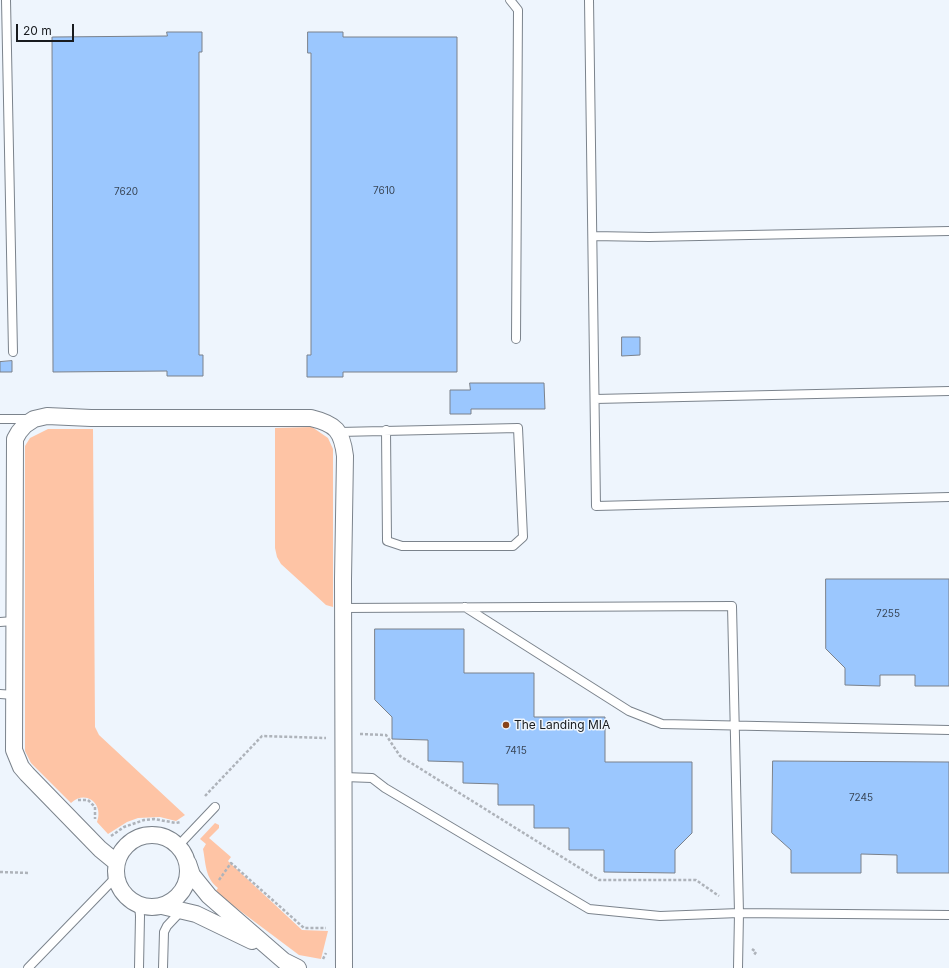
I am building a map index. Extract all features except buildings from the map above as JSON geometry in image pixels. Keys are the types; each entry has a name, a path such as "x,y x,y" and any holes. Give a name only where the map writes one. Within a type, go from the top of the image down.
{"street":[{"path":"116,870 27,774 14,750 7,694 7,621 15,439 19,432 34,419 47,416 91,418 311,418 332,425 339,432 343,441 345,456 343,608 344,968"},
{"path":"182,852 188,874 184,888 175,900 162,906 150,908 139,905 128,899 120,889 116,870 122,851 130,842 142,837 155,835 167,838 182,852 192,876 199,885 268,948 284,961 298,968"},
{"path":"162,906 182,910 268,948"}],"lane":[{"path":"6,0 13,352"},
{"path":"510,0 518,10 516,339"},
{"path":"589,0 596,506 949,497"},
{"path":"593,236 649,237 949,231"},
{"path":"595,399 949,390"},
{"path":"0,419 34,419"},
{"path":"339,432 386,430 518,428 523,537 513,546 402,546 387,541 386,430"},
{"path":"464,606 629,711 662,724 949,730"},
{"path":"343,608 464,606 732,606 739,913 738,968"},
{"path":"344,777 359,776 372,778 399,796 589,909 660,916 739,913 949,915"},
{"path":"182,852 215,807"},
{"path":"28,968 116,870"},
{"path":"139,905 139,968"},
{"path":"162,968 164,932 167,926 182,910"}],"path":[{"path":"356,734 386,735 400,756 599,880 696,880 719,896"},
{"path":"204,797 262,736 331,738"},
{"path":"59,807 73,805 82,799 88,800 95,807 96,818 94,822"},
{"path":"104,835 113,835 124,827 144,820 154,819 176,823 181,822 185,817"},
{"path":"216,887 222,875 231,863 304,928 330,928"},
{"path":"0,872 30,873"}],"shaded area":[{"path":"312,427 328,438 333,449 333,607 326,605 281,564 277,557 275,548 275,428"},
{"path":"48,429 93,429 95,727 99,735 185,815 176,821 160,817 138,818 127,822 108,834 97,822 99,815 98,809 92,800 82,798 71,803 31,763 25,751 25,446 30,438"},
{"path":"215,823 219,825 219,828 209,838 231,857 228,861 302,930 328,931 321,959 299,955 215,892 218,888 208,875 203,849 206,844 200,839"}],"place":[{"name":"The Landing MIA","path":"506,725"}]}
